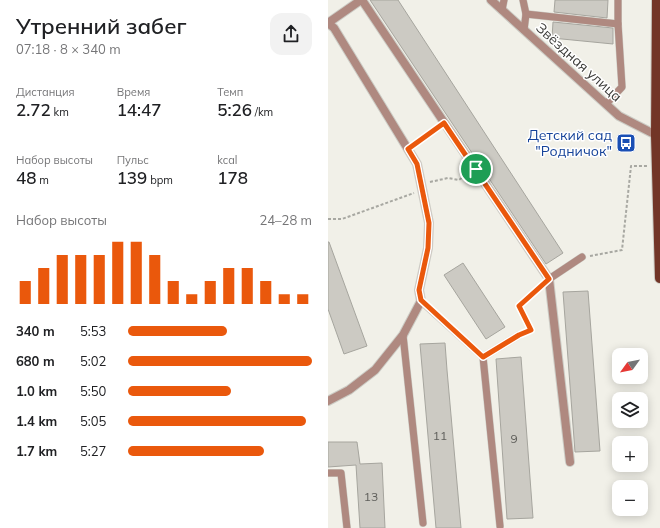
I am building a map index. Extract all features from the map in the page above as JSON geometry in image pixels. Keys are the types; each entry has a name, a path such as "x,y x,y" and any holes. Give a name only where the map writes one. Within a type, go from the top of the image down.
{"main road":[{"path":"657,0 656,166 660,278"}],"street":[{"path":"328,401 349,390 375,370 403,335 421,300 419,290 428,248 429,223 417,164 334,28 328,23 361,0 549,279 570,462"},
{"name":"Звёздная улица","path":"491,0 619,116 656,135"}],"lane":[{"path":"502,10 504,0"},
{"path":"523,0 526,14 524,30"},
{"path":"606,104 622,87 618,0"},
{"path":"526,14 618,24"},
{"path":"549,279 582,257"},
{"path":"421,300 483,357 500,526"},
{"path":"403,335 423,523"},
{"path":"483,357 519,335"},
{"path":"328,473 341,473 347,528"}],"path":[{"path":"408,149 444,123"},
{"path":"582,257 622,250 631,166 656,166"},
{"path":"328,219 342,219 423,191 431,180 448,178 459,180 470,172"},
{"path":"519,335 531,330 519,306 549,279"}],"building":[{"path":"370,0 398,0 563,253 546,264"},
{"path":"555,0 608,0 607,18 554,12"},
{"path":"553,22 613,28 613,44 552,38"},
{"path":"328,242 367,346 344,354 328,309"},
{"path":"463,263 505,327 486,339 444,275"},
{"path":"588,291 600,451 575,452 563,292"},
{"path":"445,343 461,528 436,528 420,344"},
{"path":"521,357 533,518 507,519 496,359"},
{"path":"328,442 357,442 360,464 382,463 385,528 360,528 356,465 328,467"}],"place":[{"name":"Детский сад \"Родничок\"","path":"626,143"}],"route":[{"path":"444,123 476,169 549,279 519,306 531,330 519,335 483,357 421,300 419,290 428,248 429,223 417,164 408,149 444,123"}]}
